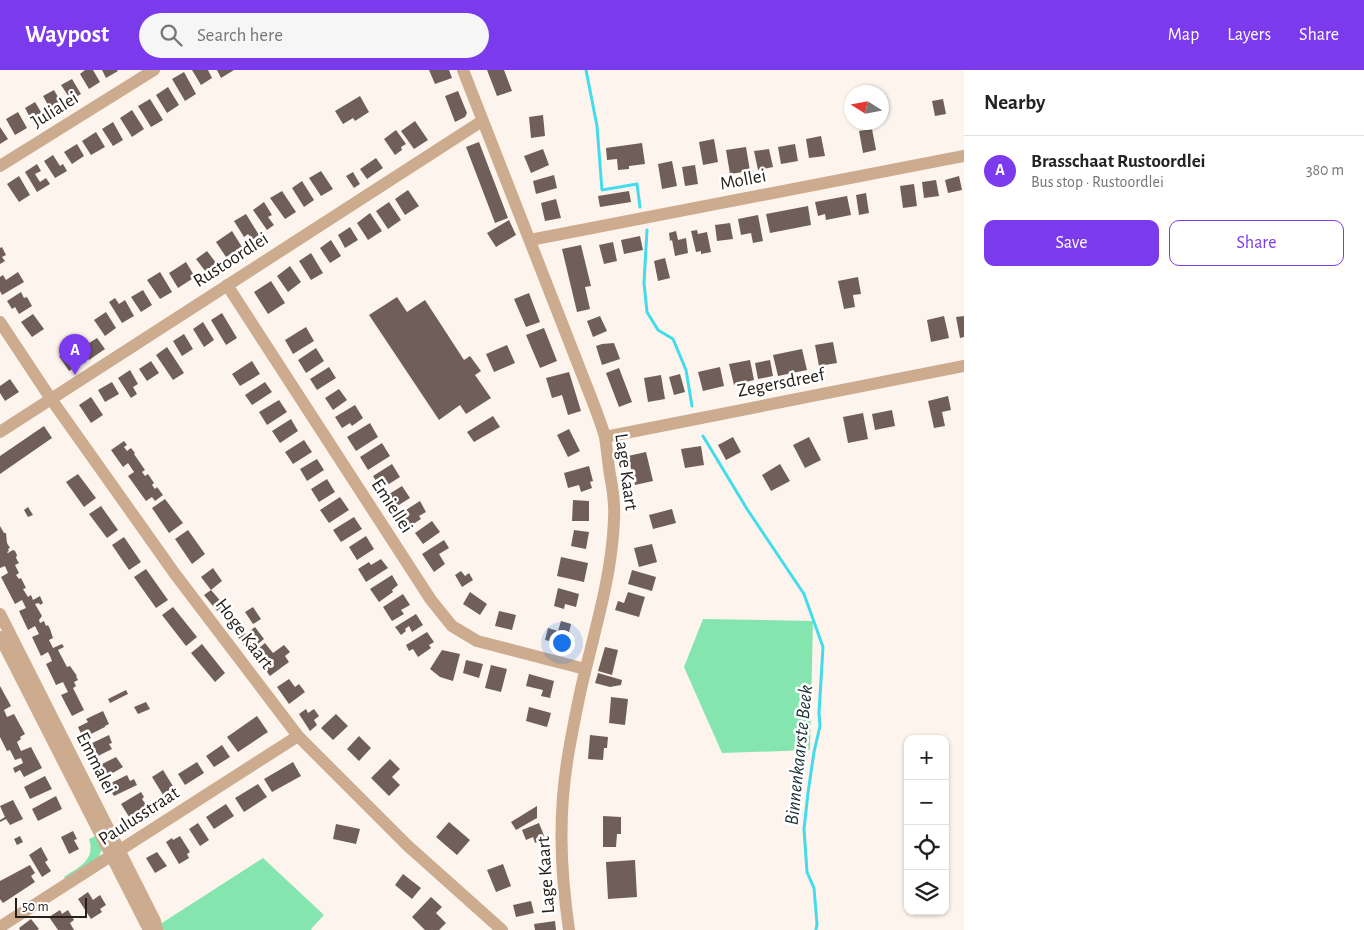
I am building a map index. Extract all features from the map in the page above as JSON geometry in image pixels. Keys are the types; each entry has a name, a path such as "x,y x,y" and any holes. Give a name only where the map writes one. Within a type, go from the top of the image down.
{"street":[{"name":"Julialei","path":"0,166 154,70"},
{"name":"Lage Kaart","path":"463,70 594,405 605,437 614,496 610,558 603,600 585,669 562,797 561,854 569,930"},
{"name":"Rustoordlei","path":"0,432 482,121"},
{"name":"Mollei","path":"530,240 964,156"},
{"name":"Emiellei","path":"227,285 431,600 452,626 477,641 585,669"},
{"name":"Hoge Kaart","path":"0,322 51,399 175,574 298,736 408,846 502,930"},
{"name":"Zegersdreef","path":"605,437 964,366"},
{"name":"Emmalei","path":"0,614 115,853 149,930"},
{"name":"Emmalei","path":"0,637 115,853 155,921 157,930"},
{"name":"Paulusstraat","path":"0,927 298,736"}],"green space":[{"path":"703,619 813,621 810,750 722,753 684,667"},
{"path":"98,835 102,849 99,857 65,879 64,877 88,858 91,846 89,839"},
{"path":"263,858 324,915 312,930 151,930"}],"building":[{"path":"85,70 93,70 100,82 89,89 80,74"},
{"path":"102,70 117,70 118,71 106,78"},
{"path":"192,70 208,70 212,78 201,85"},
{"path":"217,70 234,70 221,78"},
{"path":"429,70 449,70 452,78 435,84"},
{"path":"487,70 504,70 512,91 497,96"},
{"path":"184,72 196,94 185,101 172,79"},
{"path":"72,79 81,94 71,100 61,85"},
{"path":"168,87 179,105 167,113 156,95"},
{"path":"54,90 63,106 52,112 43,96"},
{"path":"458,91 467,113 465,117 455,122 445,96"},
{"path":"360,96 369,112 355,121 353,118 343,124 335,111"},
{"path":"150,99 163,120 151,127 138,106"},
{"path":"943,99 946,114 935,116 932,101"},
{"path":"35,102 44,117 33,123 25,108"},
{"path":"132,110 144,129 132,137 120,118"},
{"path":"18,112 27,128 15,135 6,119"},
{"path":"543,115 545,136 531,138 529,117"},
{"path":"415,121 428,140 414,149 401,131"},
{"path":"113,122 123,140 113,146 102,129"},
{"path":"0,127 8,139 0,144"},
{"path":"396,130 406,144 395,155 384,139"},
{"path":"872,130 876,150 863,153 859,131"},
{"path":"96,132 105,147 91,155 82,141"},
{"path":"821,136 825,156 809,158 806,139"},
{"path":"714,139 718,162 703,165 699,142"},
{"path":"479,142 508,218 495,223 466,147"},
{"path":"642,143 645,164 629,166 629,169 618,170 617,159 607,160 606,148"},
{"path":"77,144 84,156 72,164 64,152"},
{"path":"795,144 798,161 781,164 778,147"},
{"path":"746,147 750,171 730,174 726,150"},
{"path":"543,149 549,165 531,173 524,156"},
{"path":"769,149 773,167 758,170 754,151"},
{"path":"53,155 60,166 63,164 67,171 55,178 44,161"},
{"path":"376,158 383,168 367,179 360,169"},
{"path":"672,161 677,186 662,189 658,164"},
{"path":"37,164 41,171 35,174 40,182 46,178 50,184 37,192 25,172"},
{"path":"695,165 698,184 685,186 682,167"},
{"path":"321,171 333,189 321,196 309,178"},
{"path":"353,172 360,184 354,188 346,176"},
{"path":"554,175 557,188 536,194 533,181"},
{"path":"19,176 30,195 19,202 7,184"},
{"path":"959,176 962,190 948,193 945,180"},
{"path":"936,180 939,196 924,198 922,182"},
{"path":"302,181 314,200 304,207 292,188"},
{"path":"914,184 917,206 903,208 900,186"},
{"path":"408,190 419,206 405,215 395,199"},
{"path":"282,191 296,212 285,219 270,198"},
{"path":"629,191 631,202 600,207 598,196"},
{"path":"866,193 869,213 859,215 856,195"},
{"path":"847,196 851,215 826,220 825,214 818,216 815,202"},
{"path":"556,199 561,218 545,221 541,203"},
{"path":"264,202 272,215 268,217 274,225 267,230 253,210"},
{"path":"389,202 401,220 388,229 376,211"},
{"path":"808,206 811,225 770,233 766,214"},
{"path":"370,213 382,231 368,240 357,223"},
{"path":"246,214 259,235 252,240 248,234 244,237 234,221"},
{"path":"758,215 763,241 753,243 751,233 741,235 738,219"},
{"path":"509,220 516,235 496,247 487,233"},
{"path":"730,223 733,239 717,241 715,225"},
{"path":"350,227 358,240 345,248 338,235"},
{"path":"697,230 698,234 707,232 711,252 701,254 701,251 696,252 691,231"},
{"path":"232,231 242,247 226,257 216,242"},
{"path":"676,231 678,240 686,238 688,253 675,256 669,233"},
{"path":"640,236 643,250 624,254 621,240"},
{"path":"331,240 341,256 330,263 320,248"},
{"path":"613,242 617,261 604,264 599,245"},
{"path":"581,245 591,286 585,287 590,309 577,312 562,249"},
{"path":"2,247 6,255 2,257 5,261 0,264 0,248"},
{"path":"207,251 223,272 212,280 196,259"},
{"path":"311,253 323,273 311,280 299,261"},
{"path":"665,258 670,278 658,281 654,261"},
{"path":"186,262 195,277 178,288 169,273"},
{"path":"290,266 301,282 288,292 277,276"},
{"path":"18,272 24,282 2,295 0,291 0,277 3,275 6,280"},
{"path":"160,272 172,292 160,299 147,280"},
{"path":"858,277 861,294 853,295 855,307 844,309 838,281"},
{"path":"271,281 285,303 268,314 254,292"},
{"path":"143,290 152,305 141,312 131,297"},
{"path":"21,292 24,298 27,297 32,306 19,314 15,307 12,309 7,301"},
{"path":"529,293 540,322 526,327 514,299"},
{"path":"397,297 407,312 425,300 464,360 470,356 481,371 475,375 491,398 466,414 460,405 439,420 369,315"},
{"path":"115,298 119,304 125,300 134,316 122,323 109,302"},
{"path":"106,312 116,328 105,336 94,320"},
{"path":"222,313 237,338 226,345 211,320"},
{"path":"33,314 44,329 32,337 21,322"},
{"path":"600,316 607,331 593,337 587,321"},
{"path":"944,316 949,338 931,342 927,320"},
{"path":"964,316 964,337 960,338 956,317"},
{"path":"203,322 214,340 204,347 193,329"},
{"path":"306,327 314,341 293,354 285,340"},
{"path":"544,328 557,361 540,368 526,335"},
{"path":"184,334 193,349 182,356 173,341"},
{"path":"97,338 105,349 89,360 81,348"},
{"path":"833,342 837,363 819,366 815,345"},
{"path":"614,343 620,359 602,365 596,346"},
{"path":"507,345 515,363 494,372 486,354"},
{"path":"167,347 184,373 173,380 156,355"},
{"path":"316,348 324,361 306,373 298,360"},
{"path":"71,349 80,364 69,371 59,356"},
{"path":"802,349 807,370 778,376 773,355"},
{"path":"750,360 754,380 734,385 729,364"},
{"path":"770,360 773,376 758,379 755,363"},
{"path":"151,361 159,373 147,381 139,369"},
{"path":"252,361 260,374 240,386 232,374"},
{"path":"329,367 336,378 317,390 310,379"},
{"path":"720,367 724,386 703,391 698,372"},
{"path":"619,368 632,402 619,407 606,373"},
{"path":"130,370 138,384 133,387 137,394 131,398 118,378"},
{"path":"569,372 581,411 568,415 562,395 552,398 546,378"},
{"path":"680,374 685,392 674,395 669,377"},
{"path":"661,375 665,399 648,402 644,378"},
{"path":"10,379 19,392 5,401 0,393 0,386"},
{"path":"112,382 119,394 105,402 98,390"},
{"path":"265,382 272,392 252,405 245,395"},
{"path":"339,389 347,400 333,410 325,398"},
{"path":"948,396 951,410 942,412 945,426 934,428 928,401"},
{"path":"91,397 103,415 91,423 79,405"},
{"path":"279,400 287,412 267,425 259,412"},
{"path":"355,405 363,418 352,426 350,423 342,428 335,417"},
{"path":"892,410 895,426 875,430 872,414"},
{"path":"863,413 868,439 848,443 843,417"},
{"path":"493,416 500,427 474,442 467,432"},
{"path":"291,419 298,431 280,443 272,431"},
{"path":"370,423 378,437 356,451 347,437"},
{"path":"44,426 52,438 0,474 0,456"},
{"path":"569,429 580,451 568,457 557,435"},
{"path":"733,437 741,452 726,460 718,445"},
{"path":"809,437 821,460 805,468 793,445"},
{"path":"304,440 312,452 293,464 285,452"},
{"path":"124,441 127,445 124,447 127,451 131,448 145,470 142,472 145,476 148,474 154,483 152,485 155,489 157,487 163,495 155,501 152,497 146,501 128,476 134,472 128,463 123,467 111,450"},
{"path":"382,443 390,456 368,470 360,457"},
{"path":"701,446 704,465 685,468 681,449"},
{"path":"646,452 653,481 635,485 628,456"},
{"path":"317,459 324,470 307,481 300,469"},
{"path":"392,464 400,477 381,489 373,476"},
{"path":"780,464 790,481 771,491 762,475"},
{"path":"589,466 593,481 590,482 592,488 581,492 579,485 568,488 564,473"},
{"path":"78,474 96,498 84,507 66,482"},
{"path":"327,479 335,492 319,502 311,489"},
{"path":"402,486 410,498 394,508 386,496"},
{"path":"340,497 349,510 329,523 320,510"},
{"path":"165,499 183,523 169,533 152,508"},
{"path":"573,500 589,501 589,521 572,521"},
{"path":"420,501 426,512 419,516 421,519 410,526 405,518 401,520 398,515"},
{"path":"101,506 118,530 107,538 89,514"},
{"path":"28,507 33,515 28,517 24,510"},
{"path":"672,509 676,523 653,529 649,515"},
{"path":"354,517 362,529 341,542 333,530"},
{"path":"432,521 440,532 423,544 415,533"},
{"path":"0,526 4,533 6,533 7,543 10,548 7,552 13,550 17,555 16,558 19,563 15,565 19,573 16,575 19,579 21,578 26,588 23,589 28,597 31,595 33,600 40,596 43,603 40,605 39,603 35,604 42,616 39,620 40,623 44,621 46,626 48,625 53,638 49,640 53,648 62,644 64,647 58,650 67,667 70,666 77,676 78,680 74,682 76,686 73,688 84,710 72,716 61,695 68,692 63,682 56,685 46,664 52,661 48,652 41,656 32,637 39,634 35,626 28,630 19,611 26,608 22,600 15,604 1,577 8,573 5,566 0,568"},
{"path":"188,530 205,554 192,564 175,539"},
{"path":"574,530 589,532 586,549 571,546"},
{"path":"366,536 374,549 357,560 349,547"},
{"path":"124,537 141,562 129,570 112,545"},
{"path":"444,540 449,548 439,554 445,564 434,572 422,554"},
{"path":"652,544 657,562 639,567 634,548"},
{"path":"561,557 588,563 584,582 557,576"},
{"path":"381,559 388,568 366,582 358,569 369,562 371,565"},
{"path":"213,568 222,581 211,590 201,577"},
{"path":"146,569 168,600 156,608 134,577"},
{"path":"632,570 656,577 652,591 628,584"},
{"path":"461,571 465,576 469,573 473,580 462,587 455,575"},
{"path":"392,575 398,585 392,590 393,592 379,602 370,589"},
{"path":"558,588 579,594 576,607 565,604 564,609 554,606"},
{"path":"211,590 224,605 217,611 204,595"},
{"path":"470,592 487,604 480,615 463,604"},
{"path":"628,592 645,597 639,617 615,610 618,601 624,603"},
{"path":"403,594 410,605 401,610 404,614 392,621 383,607"},
{"path":"173,607 197,637 186,646 162,615"},
{"path":"253,607 261,619 253,624 245,612"},
{"path":"499,611 516,615 512,630 495,626"},
{"path":"416,614 423,625 412,632 409,626 401,635 395,627"},
{"path":"561,621 571,624 566,645 545,640 548,628 558,631"},
{"path":"255,627 264,639 248,652 238,637"},
{"path":"427,632 434,642 429,645 431,648 418,657 413,649 409,651 406,645"},
{"path":"265,643 273,653 284,645 290,652 285,656 289,662 270,676 253,653"},
{"path":"202,644 225,673 215,682 191,653"},
{"path":"605,647 618,650 612,675 598,671"},
{"path":"442,650 460,654 453,681 440,677 430,669"},
{"path":"466,660 483,664 479,678 463,673"},
{"path":"491,665 507,669 501,692 485,688"},
{"path":"598,673 622,680 621,685 610,687 595,683"},
{"path":"529,674 554,681 550,698 541,696 543,690 526,686"},
{"path":"289,679 295,687 299,684 305,692 289,704 277,687"},
{"path":"0,686 11,706 4,710 7,717 14,714 25,734 17,742 21,751 31,747 42,768 24,777 20,770 15,773 13,768 23,763 21,758 15,760 10,750 7,751 0,737"},
{"path":"126,690 128,694 110,703 108,699"},
{"path":"611,697 628,699 625,725 609,723"},
{"path":"146,702 150,709 138,714 134,707"},
{"path":"529,707 551,713 547,727 526,721"},
{"path":"306,709 308,713 314,709 319,716 314,720 317,725 310,731 299,714"},
{"path":"103,711 109,724 83,738 78,727 88,722 86,719"},
{"path":"336,714 348,726 333,740 321,728"},
{"path":"257,716 268,732 238,752 227,737"},
{"path":"109,735 112,743 109,744 112,749 94,758 88,745"},
{"path":"590,735 608,737 607,748 604,748 603,760 588,759"},
{"path":"359,736 371,748 359,761 347,749"},
{"path":"222,745 230,757 214,767 206,756"},
{"path":"116,757 123,767 106,777 98,766"},
{"path":"390,759 400,769 392,777 400,785 389,796 371,778"},
{"path":"197,762 204,773 185,785 178,774"},
{"path":"293,762 301,776 272,792 264,779"},
{"path":"163,770 176,791 165,798 152,777"},
{"path":"127,775 130,781 134,779 137,785 114,796 107,785"},
{"path":"45,776 52,789 30,799 24,787"},
{"path":"258,784 267,797 244,812 235,798"},
{"path":"141,792 144,797 142,799 149,809 131,820 121,804"},
{"path":"56,796 62,809 38,821 32,809"},
{"path":"13,800 23,819 10,825 6,819 0,822 5,817 0,806"},
{"path":"226,804 234,816 214,829 206,817"},
{"path":"537,806 537,818 516,830 511,822"},
{"path":"603,816 621,817 621,834 617,834 616,847 603,847"},
{"path":"449,822 470,840 457,855 436,837"},
{"path":"198,823 209,840 200,846 189,829"},
{"path":"539,823 545,838 535,843 533,837 526,840 522,830"},
{"path":"336,824 360,829 356,844 333,839"},
{"path":"73,831 77,839 74,840 79,849 69,854 61,837"},
{"path":"20,836 23,842 17,845 14,839"},
{"path":"180,836 190,852 187,854 189,858 179,864 166,842"},
{"path":"41,847 48,860 45,862 51,871 42,877 29,855"},
{"path":"157,852 167,866 155,873 146,858"},
{"path":"635,860 637,897 608,899 606,862"},
{"path":"503,864 511,886 496,892 487,870"},
{"path":"30,865 35,873 31,876 35,882 3,903 0,899 0,881"},
{"path":"403,874 421,888 412,899 395,885"},
{"path":"88,892 93,900 100,895 106,905 100,909 102,912 91,919 78,899"},
{"path":"431,897 442,907 436,913 446,923 439,930 425,930 412,917"},
{"path":"531,901 534,913 516,917 513,905"},
{"path":"60,910 62,914 68,910 74,920 70,923 74,930 58,930 49,917"},
{"path":"31,919 39,929 20,930 19,928"},
{"path":"555,921 556,930 535,930 534,924"}],"waterway":[{"name":"Binnenkaarste Beek","path":"586,70 597,126 602,190 637,184 640,207"},
{"name":"Binnenkaarste Beek","path":"647,230 644,283 647,312 658,330 673,339 686,370 692,406"},
{"name":"Binnenkaarste Beek","path":"703,436 747,509 804,594 823,647 820,726 814,752 804,829 807,872 814,888 816,930"}],"place":[{"name":"Brasschaat Rustoordlei","path":"75,375"}]}
